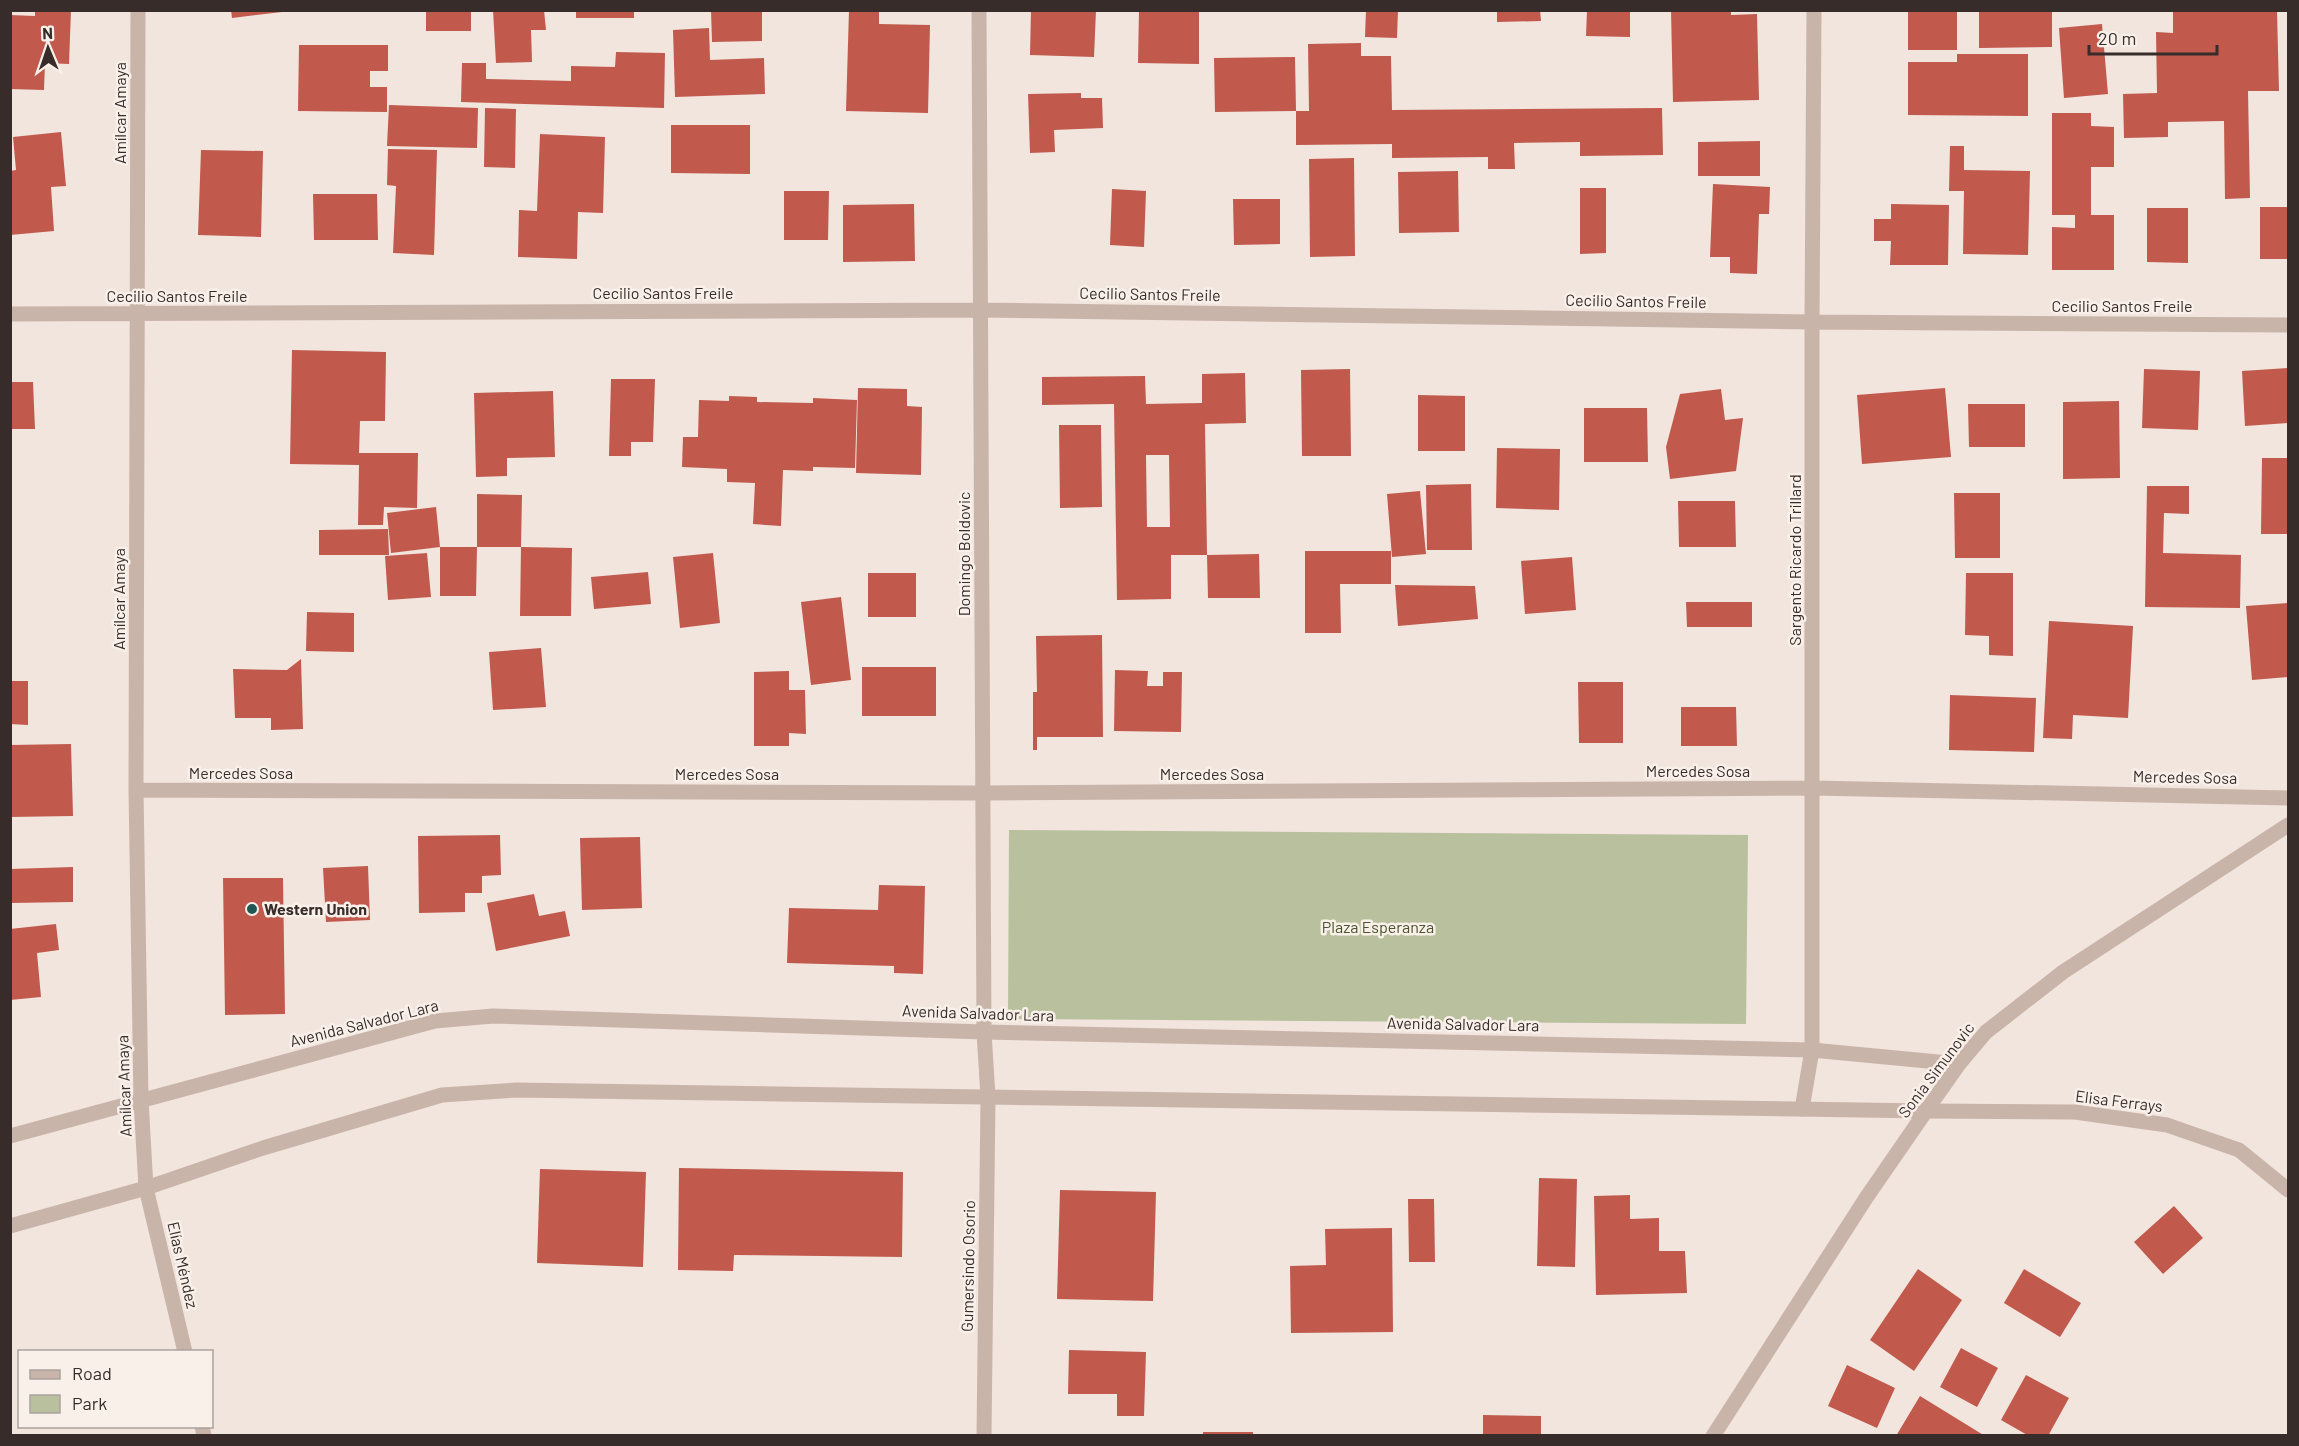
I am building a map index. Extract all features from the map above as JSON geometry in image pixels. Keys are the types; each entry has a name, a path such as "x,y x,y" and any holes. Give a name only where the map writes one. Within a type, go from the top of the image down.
{"street":[{"name":"Amílcar Amaya","path":"138,10 136,790 141,1100 146,1188"},
{"name":"Domingo Boldovic","path":"980,10 982,793 984,1032 988,1097"},
{"name":"Sargento Ricardo Trillard","path":"1802,1109 1812,1050 1814,10"},
{"name":"Cecilio Santos Freile","path":"10,314 982,310 1812,322 2289,325"},
{"name":"Mercedes Sosa","path":"136,790 982,793 1813,788 2289,798"},
{"name":"Sonia Simunovic","path":"1713,1436 1866,1198 1959,1064 1986,1032 2063,972 2289,825"},
{"name":"Avenida Salvador Lara","path":"10,1136 435,1021 493,1016 984,1032 1812,1050 1959,1064"},
{"path":"10,1226 146,1188 262,1148 442,1095 517,1090 1926,1111"},
{"name":"Gumersindo Osorio","path":"984,1436 988,1097"},
{"name":"Elisa Ferrays","path":"1926,1111 2075,1112 2167,1125 2239,1150 2289,1190"},
{"name":"Elías Méndez","path":"146,1188 185,1350"}],"green space":[{"name":"Plaza Esperanza","path":"1009,830 1748,835 1746,1024 1008,1019"}],"building":[{"path":"35,10 71,10 69,64 45,63 44,90 10,89 10,15 35,16"},
{"path":"231,10 282,10 282,12 232,18"},
{"path":"426,10 471,10 471,31 426,31"},
{"path":"493,10 544,10 546,30 531,30 532,62 496,63"},
{"path":"576,10 634,10 634,18 576,18"},
{"path":"711,10 762,10 762,41 712,42"},
{"path":"849,10 879,10 879,24 930,25 928,113 846,111"},
{"path":"1031,10 1096,10 1094,57 1030,55"},
{"path":"1139,10 1199,10 1199,64 1138,63"},
{"path":"1366,10 1398,10 1397,38 1365,37"},
{"path":"1497,10 1540,10 1541,21 1497,22"},
{"path":"1587,10 1630,10 1630,37 1586,36"},
{"path":"1671,10 1731,10 1731,15 1757,14 1759,100 1673,102"},
{"path":"1908,10 1957,10 1957,50 1908,50"},
{"path":"1979,10 2052,10 2052,47 1979,48"},
{"path":"2173,10 2277,10 2279,91 2248,91 2250,198 2225,199 2224,121 2168,122 2168,137 2124,138 2123,94 2157,93 2156,32 2173,33"},
{"path":"2102,24 2108,94 2064,98 2059,28"},
{"path":"709,28 710,60 764,58 765,94 675,97 673,30"},
{"path":"1361,43 1361,56 1391,56 1392,110 1662,108 1663,155 1580,156 1580,142 1514,143 1515,169 1488,169 1488,157 1392,158 1392,144 1296,145 1296,111 1309,111 1308,44"},
{"path":"299,45 388,45 388,71 370,71 370,87 387,87 387,112 298,111"},
{"path":"616,52 665,53 664,108 461,102 462,63 486,63 486,79 571,81 571,66 615,67"},
{"path":"1957,54 2028,54 2028,116 1908,115 1908,62 1957,62"},
{"path":"1295,57 1296,111 1215,112 1214,58"},
{"path":"1081,93 1081,98 1102,98 1103,128 1054,130 1055,152 1030,153 1028,94"},
{"path":"389,105 478,108 477,148 387,146"},
{"path":"485,108 516,109 515,168 484,167"},
{"path":"2052,113 2091,113 2091,126 2114,127 2114,167 2091,167 2091,215 2114,215 2114,270 2052,270 2052,227 2075,228 2075,215 2052,215"},
{"path":"671,125 750,125 750,174 671,173"},
{"path":"61,132 66,186 51,187 54,231 10,235 10,171 16,170 13,137"},
{"path":"540,134 605,137 603,213 578,212 577,259 518,257 519,210 537,211"},
{"path":"1760,141 1760,176 1698,176 1698,142"},
{"path":"1950,146 1964,146 1964,170 2030,171 2028,255 1963,254 1964,191 1949,191"},
{"path":"388,149 437,150 434,255 393,253 396,186 387,185"},
{"path":"201,150 263,151 261,237 198,235"},
{"path":"1354,158 1355,256 1310,257 1309,159"},
{"path":"1458,171 1459,232 1399,233 1398,172"},
{"path":"1713,184 1770,187 1769,214 1759,214 1757,274 1730,273 1730,257 1710,257"},
{"path":"1580,188 1606,188 1606,253 1580,254"},
{"path":"1112,189 1146,191 1144,247 1110,245"},
{"path":"784,191 829,191 828,240 784,240"},
{"path":"313,194 377,194 378,240 314,240"},
{"path":"1233,199 1280,199 1280,244 1234,245"},
{"path":"914,204 915,261 843,262 843,205"},
{"path":"1891,204 1949,205 1948,265 1890,265 1891,241 1874,241 1874,219 1891,219"},
{"path":"2260,207 2288,207 2288,259 2260,259"},
{"path":"2147,208 2188,208 2188,263 2147,262"},
{"path":"292,350 386,352 385,421 360,421 359,453 418,453 417,508 384,507 383,525 358,525 359,465 290,464"},
{"path":"2288,368 2288,423 2245,426 2242,371"},
{"path":"1350,369 1351,456 1302,456 1301,370"},
{"path":"2144,369 2200,371 2198,430 2142,428"},
{"path":"1245,373 1246,423 1205,424 1207,555 1171,555 1171,599 1117,600 1114,404 1042,405 1042,377 1145,376 1146,404 1202,403 1202,374","holes":["1146,455 1169,455 1170,527 1147,527"]},
{"path":"611,379 655,379 653,442 631,442 631,456 609,456"},
{"path":"10,382 33,382 35,429 10,429"},
{"path":"858,388 907,389 907,406 922,407 921,475 856,473"},
{"path":"1945,388 1951,457 1862,464 1857,395"},
{"path":"1721,389 1725,420 1743,418 1736,471 1670,479 1666,447 1680,394"},
{"path":"553,391 555,457 507,458 507,476 476,477 474,393"},
{"path":"1418,395 1465,396 1465,451 1418,451"},
{"path":"729,396 757,397 757,402 813,403 813,398 857,400 855,468 813,467 813,471 783,470 781,526 753,524 755,483 727,482 727,469 682,467 683,437 698,437 699,400 729,401"},
{"path":"2119,401 2120,478 2063,479 2063,402"},
{"path":"1968,404 2025,404 2025,447 1969,447"},
{"path":"1584,408 1647,408 1648,462 1584,462"},
{"path":"1059,425 1101,425 1102,507 1060,508"},
{"path":"1497,448 1560,449 1559,510 1496,508"},
{"path":"2262,458 2288,458 2288,534 2261,534"},
{"path":"1471,484 1472,550 1427,550 1426,485"},
{"path":"2147,486 2189,486 2189,514 2164,513 2163,553 2241,555 2240,608 2145,607"},
{"path":"1420,491 1426,554 1392,557 1387,494"},
{"path":"1954,493 2000,493 2000,558 1955,558"},
{"path":"477,494 522,495 521,547 477,547"},
{"path":"1678,501 1735,501 1736,547 1679,547"},
{"path":"436,507 440,547 391,553 387,513"},
{"path":"388,529 389,555 319,555 319,530"},
{"path":"440,547 477,547 476,596 440,596"},
{"path":"521,547 572,548 571,616 520,616"},
{"path":"1305,551 1391,551 1391,584 1340,584 1341,633 1305,633"},
{"path":"427,553 431,597 388,600 385,556"},
{"path":"713,553 720,623 680,628 673,557"},
{"path":"1259,554 1260,598 1208,598 1207,555"},
{"path":"1572,557 1576,610 1525,614 1521,561"},
{"path":"648,572 651,604 594,609 591,577"},
{"path":"868,573 916,573 916,617 868,617"},
{"path":"1966,573 2013,573 2013,656 1989,655 1989,636 1965,635"},
{"path":"1395,585 1475,586 1478,619 1398,626"},
{"path":"841,597 851,680 811,685 801,602"},
{"path":"1686,602 1752,602 1752,627 1687,627"},
{"path":"2288,603 2288,677 2252,680 2246,606"},
{"path":"307,612 354,613 354,652 306,651"},
{"path":"2049,621 2133,626 2128,718 2073,715 2072,739 2043,738"},
{"path":"1102,635 1103,737 1037,737 1037,750 1033,750 1033,692 1037,692 1036,636"},
{"path":"541,648 546,707 493,710 489,652"},
{"path":"301,659 303,729 271,730 271,718 235,718 233,669 287,670"},
{"path":"862,667 936,667 936,716 862,716"},
{"path":"1115,670 1148,671 1147,686 1163,686 1163,672 1182,672 1181,732 1114,731"},
{"path":"789,671 789,690 805,690 806,734 789,733 789,746 754,746 754,672"},
{"path":"10,681 28,681 28,725 10,724"},
{"path":"1578,682 1623,682 1623,743 1579,743"},
{"path":"1950,695 2036,698 2034,752 1949,750"},
{"path":"1681,707 1736,707 1737,746 1681,746"},
{"path":"71,744 73,816 10,817 10,745"},
{"path":"500,835 501,875 482,876 482,893 465,893 465,912 419,913 418,836"},
{"path":"640,837 642,908 582,910 580,838"},
{"path":"368,866 370,920 326,922 323,868"},
{"path":"73,867 73,902 10,903 10,869"},
{"path":"223,878 283,878 285,1014 225,1015"},
{"path":"879,885 925,886 923,974 894,973 894,966 787,963 789,908 878,910"},
{"path":"534,894 539,916 565,911 570,936 496,951 487,903"},
{"path":"56,924 59,950 37,953 41,997 10,1000 10,929"},
{"path":"679,1168 903,1172 902,1257 734,1255 733,1271 678,1270"},
{"path":"540,1169 646,1172 643,1267 537,1263"},
{"path":"1539,1178 1577,1179 1575,1267 1537,1266"},
{"path":"1060,1190 1156,1192 1153,1301 1057,1299"},
{"path":"1630,1195 1630,1219 1659,1218 1659,1251 1685,1251 1687,1293 1596,1295 1594,1196"},
{"path":"1408,1199 1434,1199 1435,1262 1409,1262"},
{"path":"2174,1206 2203,1238 2163,1274 2134,1242"},
{"path":"1392,1228 1393,1332 1291,1333 1290,1266 1326,1265 1325,1229"},
{"path":"1918,1269 1962,1300 1914,1371 1870,1340"},
{"path":"2024,1269 2081,1303 2060,1337 2004,1303"},
{"path":"1961,1348 1998,1368 1977,1407 1940,1387"},
{"path":"1069,1350 1146,1352 1144,1416 1117,1416 1117,1394 1068,1394"},
{"path":"1847,1365 1895,1388 1877,1428 1828,1406"},
{"path":"2026,1375 2069,1398 2048,1436 2029,1436 2001,1420"},
{"path":"1920,1396 1985,1436 1896,1436"},
{"path":"1483,1415 1541,1416 1541,1436 1483,1436"},
{"path":"1203,1432 1253,1432 1253,1436 1203,1436"}],"place":[{"name":"Western Union","path":"252,909"}]}
